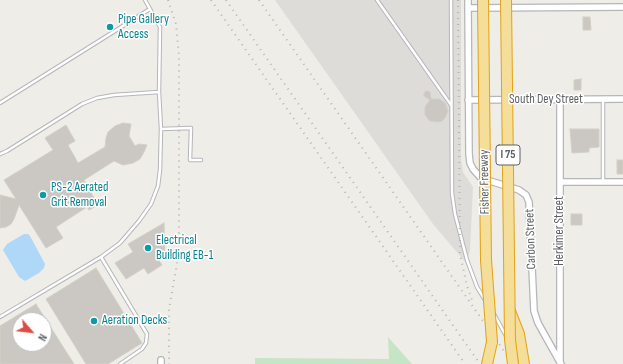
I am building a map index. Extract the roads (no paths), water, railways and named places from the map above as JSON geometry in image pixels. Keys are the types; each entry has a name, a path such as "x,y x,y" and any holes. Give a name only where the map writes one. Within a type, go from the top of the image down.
{"highway":[{"name":"Fisher Freeway","path":"483,0 486,260 494,364"},
{"name":"Fisher Freeway","path":"506,0 510,311 519,362"},
{"path":"487,364 492,342"}],"street":[{"name":"Carbon Street","path":"468,0 469,154 473,169 480,177 490,182 519,190 526,196 529,202 534,311 538,323 560,363"},
{"path":"468,8 623,7"},
{"name":"South Dey Street","path":"468,100 623,99"},
{"name":"Herkimer Street","path":"560,100 560,363"},
{"path":"560,182 623,182"}],"lane":[{"path":"0,317 101,257 120,243 151,204 158,186 160,170 160,27 145,0"},
{"path":"377,0 451,106"},
{"path":"451,0 452,193 455,214 467,260 477,287 515,351"},
{"path":"0,103 150,9"},
{"path":"0,154 82,104 97,98 114,95 159,92"},
{"path":"602,183 603,100"},
{"path":"161,129 191,128 190,160 201,160"},
{"path":"101,257 147,334 146,342 142,349 120,364"}],"water":[{"path":"24,234 28,234 30,236 45,264 44,268 39,273 25,281 19,277 3,250 7,244"}],"railway":[{"path":"168,0 176,24 179,56 179,242 178,258 169,309 169,364"},
{"path":"211,0 465,364"},
{"path":"226,0 480,364"},
{"path":"259,0 513,364"},
{"path":"458,0 460,254 467,286 472,300"}],"place":[{"name":"Pipe Gallery Access","path":"110,27"},
{"name":"PS-2 Aerated Grit Removal","path":"43,195"},
{"name":"Electrical Building EB-1","path":"148,248"},
{"name":"Aeration Decks","path":"94,321"}]}
